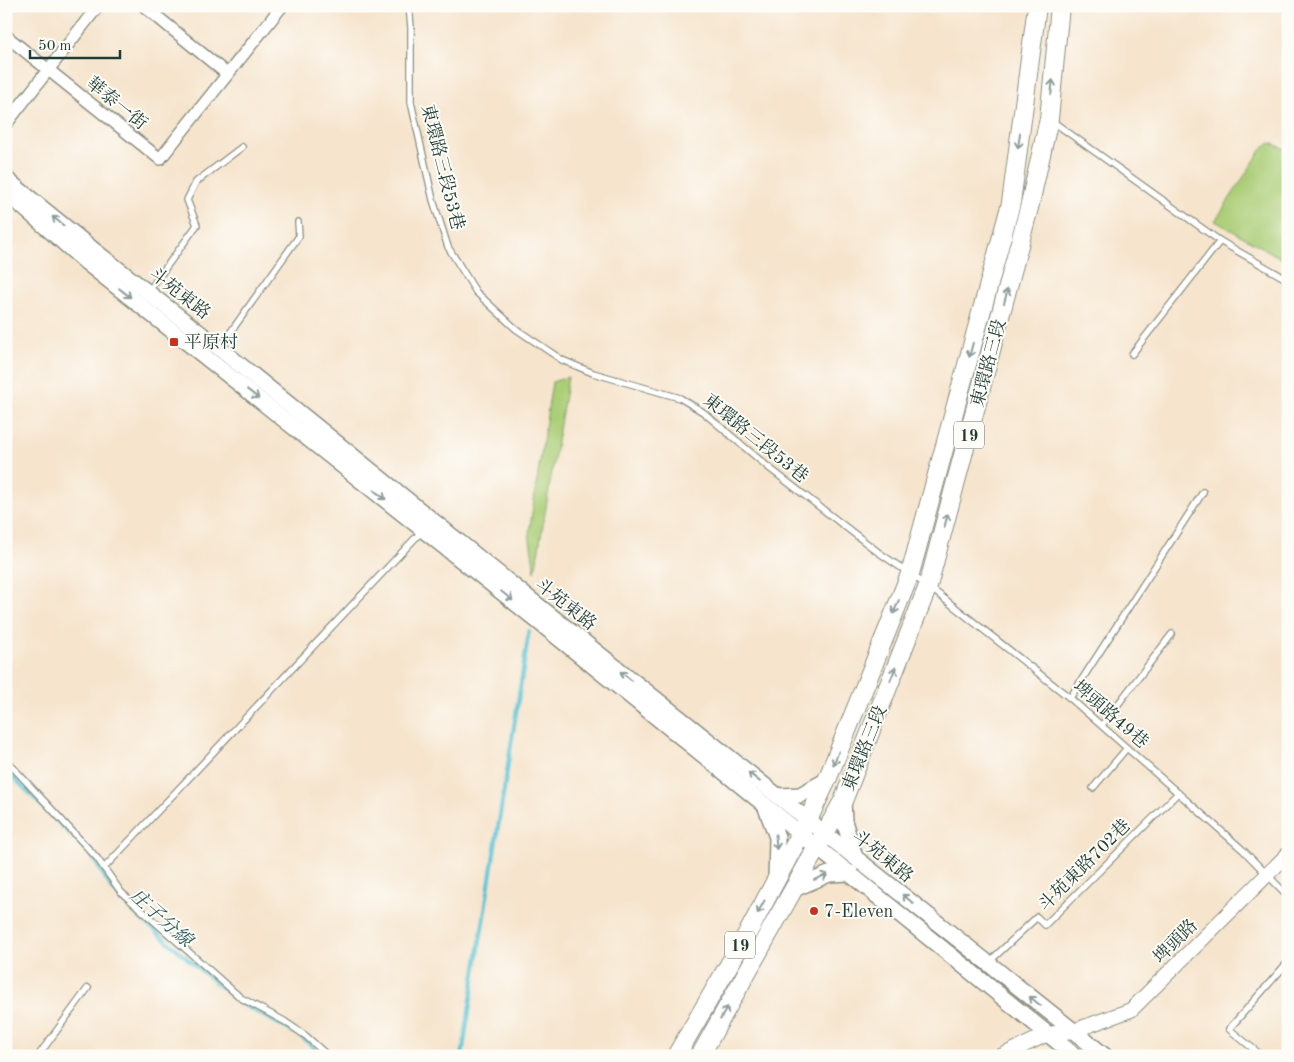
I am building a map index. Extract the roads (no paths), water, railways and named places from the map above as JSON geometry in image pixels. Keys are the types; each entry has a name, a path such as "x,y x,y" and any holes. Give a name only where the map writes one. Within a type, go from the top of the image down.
{"main road":[{"name":"東環路三段","path":"805,826 827,780 910,574 1011,204 1037,6"},
{"name":"東環路三段","path":"821,840 843,801 928,586 1029,208 1049,119 1060,6"},
{"name":"斗苑東路","path":"6,179 521,592 779,796 851,873 1075,1056"},
{"name":"斗苑東路","path":"6,192 87,263 765,805 805,826"},
{"path":"779,796 800,795 827,780"},
{"path":"843,801 844,821 855,857"},
{"path":"765,805 777,838 776,880"},
{"name":"19","path":"676,1056 751,926 805,826"},
{"name":"斗苑東路","path":"821,840 855,857 1104,1056"},
{"name":"19","path":"700,1056 821,840"},
{"path":"794,889 829,874 851,873"}],"street":[{"path":"6,124 98,6"},
{"path":"144,6 227,74 282,6"},
{"name":"華泰一街","path":"6,36 160,159 227,74"},
{"name":"埤頭路","path":"1001,1056 1048,1034 1074,1031 1131,1010 1288,854"}],"lane":[{"name":"東環路三段53巷","path":"408,6 411,27 411,102 433,200 448,247 476,292 516,329 562,360 593,373 680,398 703,412 776,473 878,552 928,586"},
{"path":"1049,119 1220,240 1288,280"},
{"path":"148,292 197,225 187,200 196,182 242,147"},
{"path":"219,348 299,236 298,222"},
{"path":"1132,354 1220,240"},
{"path":"1070,698 1203,492"},
{"path":"104,868 423,530"},
{"name":"埤頭路49巷","path":"928,586 1102,725 1242,850 1288,896"},
{"path":"1102,725 1172,634"},
{"path":"1093,788 1127,748"},
{"path":"6,760 98,858 122,892 241,998 284,1021 306,1036 328,1056"},
{"name":"斗苑東路702巷","path":"988,963 1036,917 1045,925 1178,793"},
{"path":"1262,1056 1229,1029 1288,962"},
{"path":"38,1056 88,988"}],"waterway":[{"path":"462,1056 529,631"},
{"name":"庄子分線","path":"6,770 85,849"},
{"name":"庄子分線","path":"92,856 112,889 139,917 238,1002 299,1035 320,1053"}],"place":[{"name":"平原村","path":"174,342"},
{"name":"7-Eleven","path":"814,911"}]}
